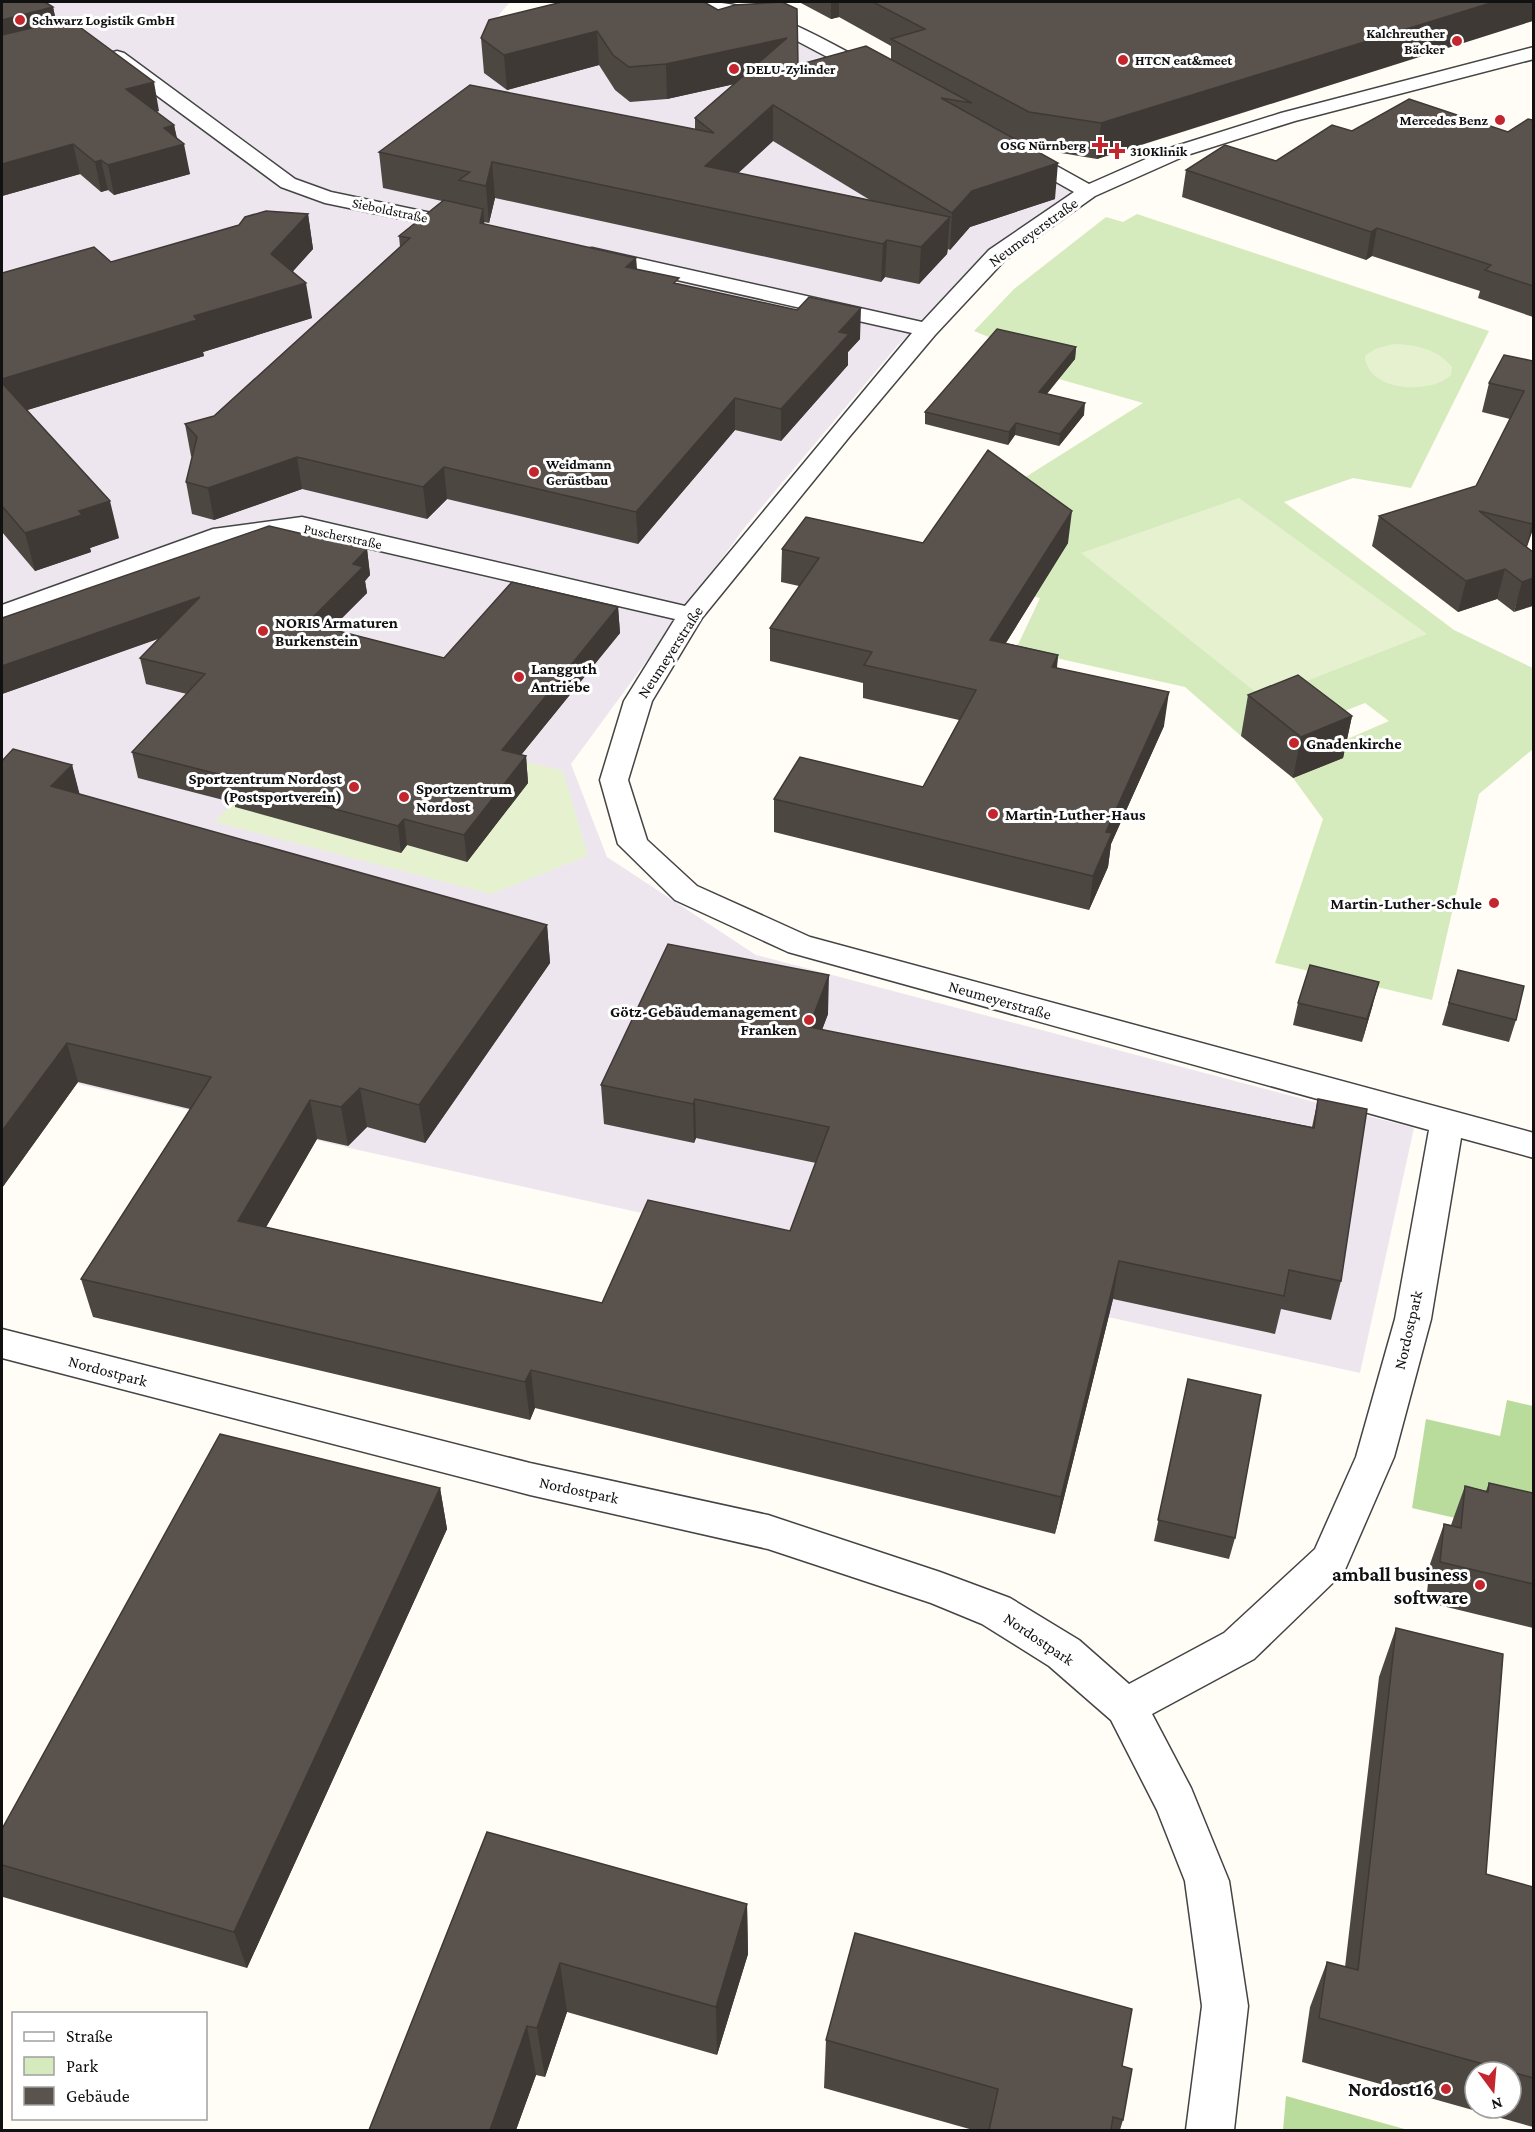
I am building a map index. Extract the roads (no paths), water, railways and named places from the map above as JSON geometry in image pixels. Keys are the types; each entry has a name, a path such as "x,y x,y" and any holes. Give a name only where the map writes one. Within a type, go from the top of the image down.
{"street":[{"path":"713,3 789,29 894,85"},
{"name":"Sieboldstraße","path":"104,48 288,183 325,197 484,230"},
{"name":"Neumeyerstraße","path":"1533,53 1277,121 1180,151 1088,192 997,255 927,330 841,431 691,615 638,700 614,780 633,844 686,893 799,945 1533,1146"},
{"path":"1006,145 1088,192"},
{"path":"575,251 927,330"},
{"name":"Puscherstraße","path":"2,614 222,534 302,525 691,615"},
{"name":"Nordostpark","path":"1126,1707 1239,1646 1330,1560 1375,1457 1413,1320 1447,1124"},
{"name":"Nordostpark","path":"2,1343 530,1479 768,1532 940,1589 996,1611 1064,1653 1126,1707 1176,1802 1207,1881 1225,2006 1209,2130"}],"place":[{"name":"Schwarz Logistik GmbH","path":"20,20"},
{"name":"Kalchreuther Bäcker","path":"1457,41"},
{"name":"HTCN eat&meet","path":"1123,60"},
{"name":"DELU-Zylinder","path":"734,69"},
{"name":"Mercedes Benz","path":"1500,120"},
{"name":"OSG Nürnberg","path":"1100,145"},
{"name":"310Klinik","path":"1117,151"},
{"name":"Weidmann Gerüstbau","path":"534,472"},
{"name":"NORIS Armaturen Burkenstein","path":"263,631"},
{"name":"Langguth Antriebe","path":"519,677"},
{"name":"Gnadenkirche","path":"1294,743"},
{"name":"Sportzentrum Nordost (Postsportverein)","path":"354,787"},
{"name":"Sportzentrum Nordost","path":"404,797"},
{"name":"Martin-Luther-Haus","path":"993,814"},
{"name":"Martin-Luther-Schule","path":"1494,903"},
{"name":"Götz-Gebäudemanagement Franken","path":"809,1020"},
{"name":"amball business software","path":"1480,1585"},
{"name":"Nordost16","path":"1446,2089"}]}
